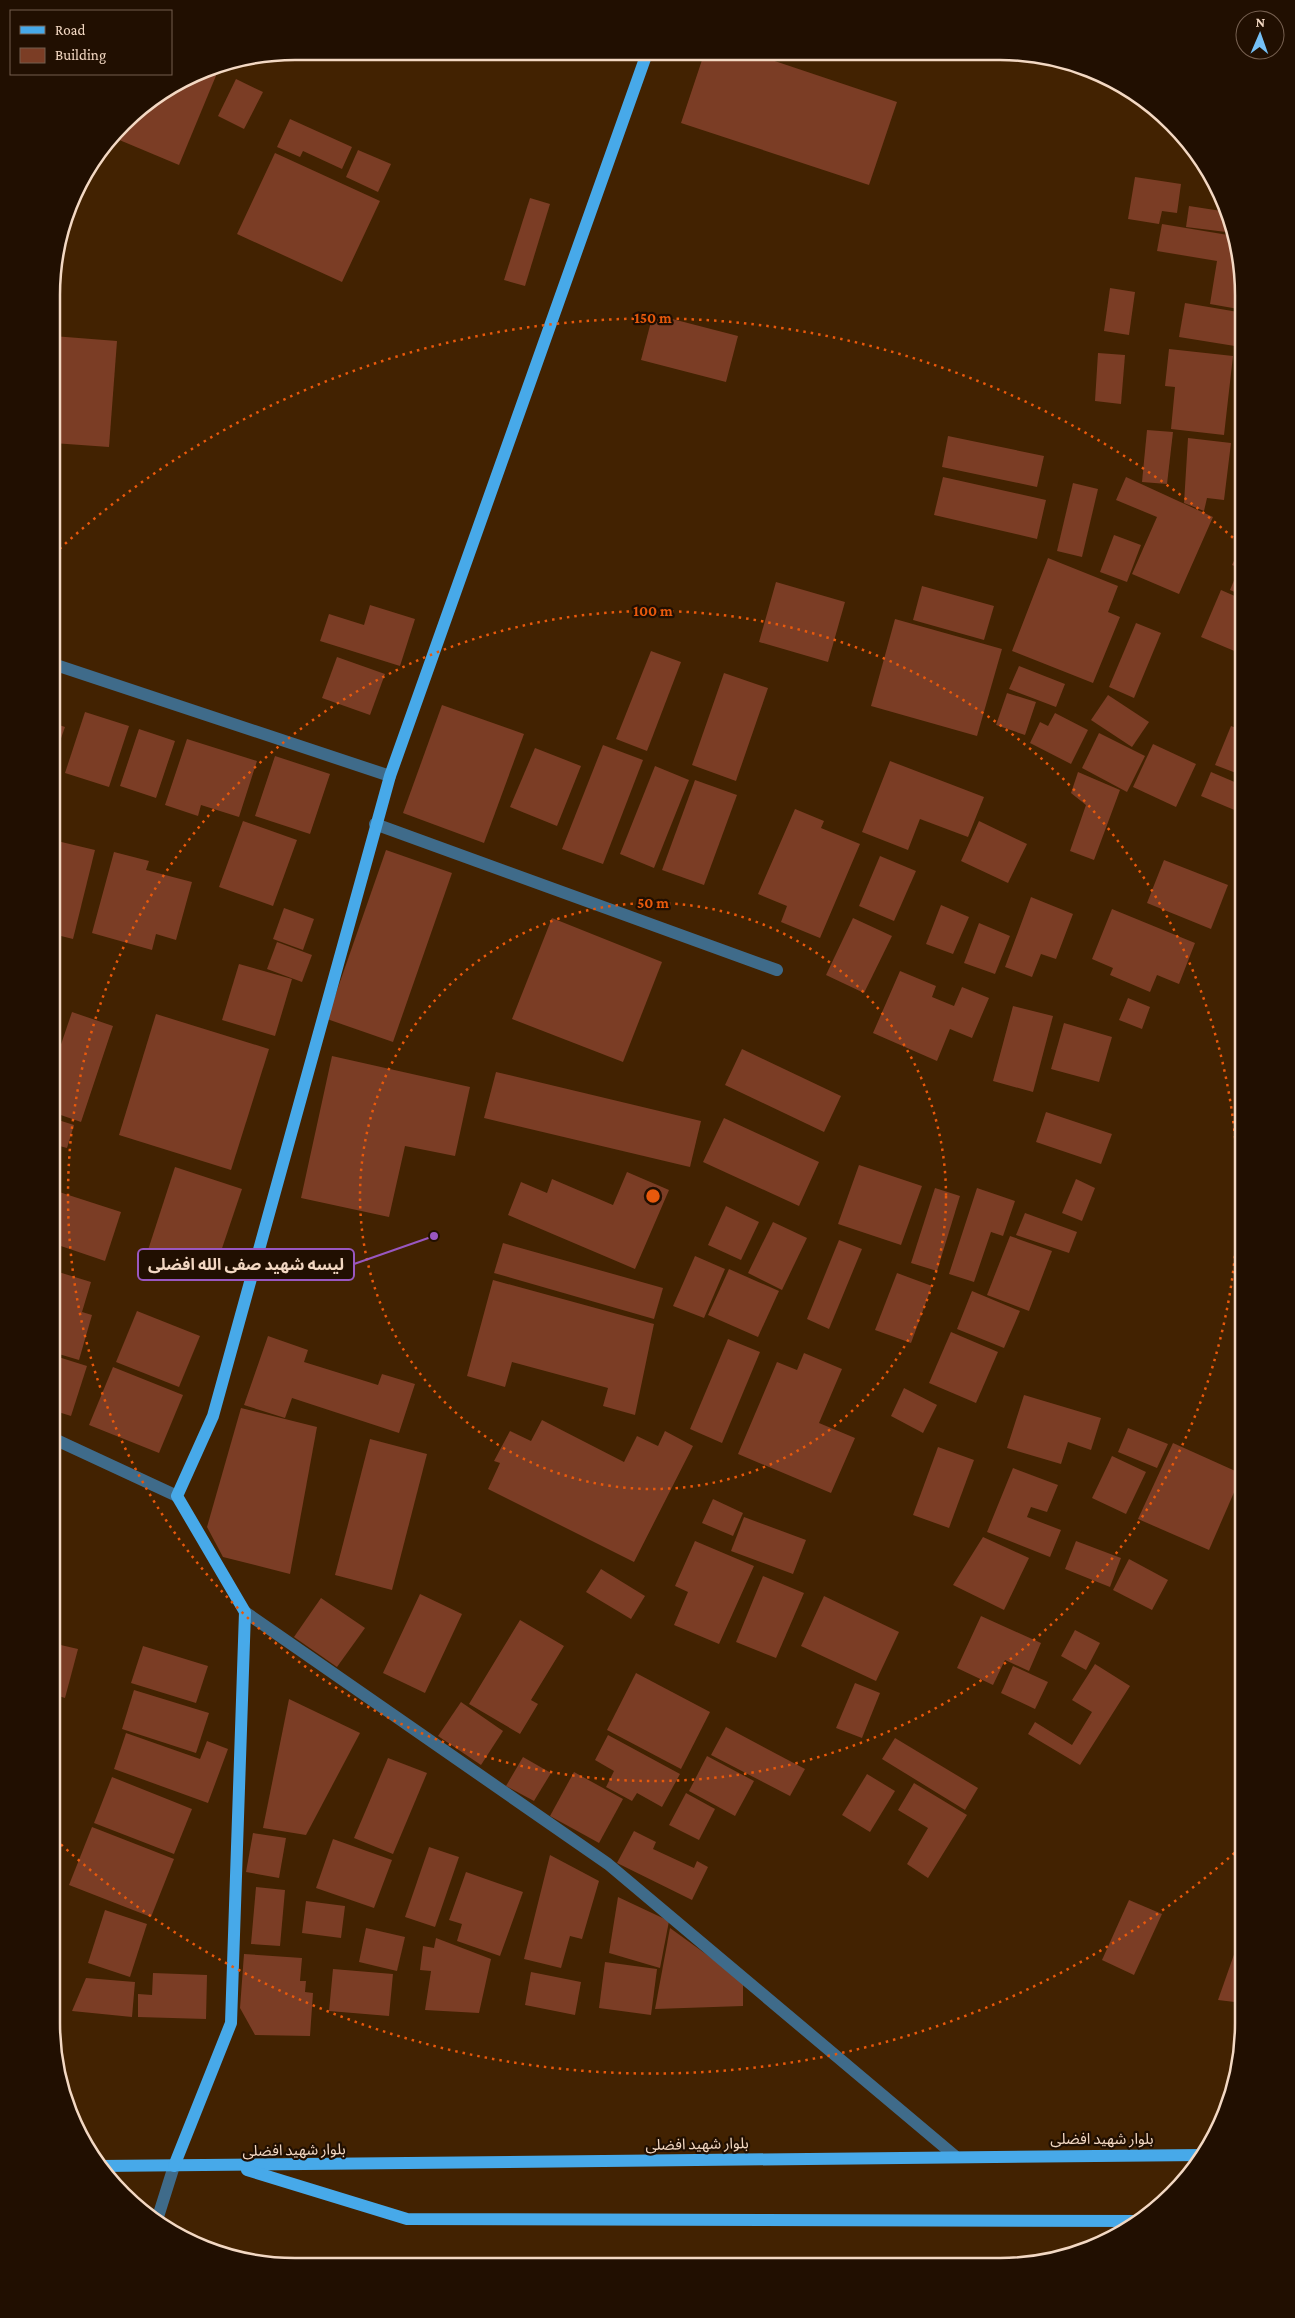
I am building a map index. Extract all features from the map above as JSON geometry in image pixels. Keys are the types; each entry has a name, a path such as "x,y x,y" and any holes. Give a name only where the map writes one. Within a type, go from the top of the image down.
{"main road":[{"path":"174,2166 231,2023 245,1612 177,1496 213,1416 375,824 390,776 645,60"},
{"name":"بلوار شهید افضلی","path":"235,2167 955,2156 1194,2156"},
{"path":"109,2166 235,2167"},
{"name":"بلوار شهید افضلی","path":"235,2167 407,2219 1127,2221"}],"street":[{"path":"60,666 390,776"},
{"path":"375,824 777,970"},
{"path":"60,1442 177,1496"},
{"path":"245,1612 608,1864 955,2156"},
{"path":"159,2214 174,2166"}],"building":[{"path":"702,60 772,60 897,102 869,185 681,123"},
{"path":"217,73 179,165 118,140 140,118 177,91"},
{"path":"236,79 263,92 244,129 218,116"},
{"path":"290,119 352,147 342,169 303,151 300,157 277,147"},
{"path":"358,150 391,164 378,192 346,177"},
{"path":"275,153 380,201 342,282 237,234"},
{"path":"1135,177 1181,184 1177,213 1162,211 1159,224 1128,219"},
{"path":"530,198 550,204 525,286 504,280"},
{"path":"1189,206 1219,211 1226,232 1186,227"},
{"path":"1162,224 1227,235 1233,264 1235,308 1210,304 1217,261 1157,251"},
{"path":"1110,288 1135,292 1129,335 1104,331"},
{"path":"1185,303 1235,311 1235,346 1179,337"},
{"path":"653,314 738,336 726,382 641,360"},
{"path":"60,337 117,341 109,447 60,444"},
{"path":"1169,349 1233,356 1224,435 1171,429 1175,387 1165,386"},
{"path":"1098,353 1125,355 1121,404 1095,401"},
{"path":"1147,430 1173,432 1167,484 1142,482"},
{"path":"948,436 1044,456 1037,487 942,467"},
{"path":"1188,438 1231,443 1224,500 1207,498 1204,511 1184,503"},
{"path":"943,477 1046,500 1037,539 934,515"},
{"path":"1126,477 1213,517 1179,594 1132,574 1157,517 1116,500"},
{"path":"1073,483 1098,489 1082,557 1057,551"},
{"path":"1114,535 1141,545 1127,582 1100,572"},
{"path":"1048,558 1118,586 1108,612 1120,617 1093,683 1012,651"},
{"path":"1235,578 1235,592 1230,590"},
{"path":"776,582 845,602 828,662 759,642"},
{"path":"922,586 994,606 984,640 913,620"},
{"path":"1221,590 1235,596 1235,651 1201,637"},
{"path":"370,605 415,619 400,666 320,641 329,614 364,625"},
{"path":"895,619 1002,649 977,736 871,706"},
{"path":"1136,623 1161,633 1134,698 1109,687"},
{"path":"651,651 681,662 647,751 616,739"},
{"path":"337,657 385,674 370,715 322,698"},
{"path":"1019,666 1065,684 1056,707 1009,689"},
{"path":"724,673 768,688 736,781 692,765"},
{"path":"1007,693 1036,702 1025,735 996,725"},
{"path":"1108,695 1149,722 1132,747 1091,720"},
{"path":"442,705 524,734 484,843 403,813"},
{"path":"85,712 129,726 109,787 65,773"},
{"path":"1055,713 1088,730 1071,764 1030,743 1040,722 1048,726"},
{"path":"60,725 65,727 60,741"},
{"path":"1231,726 1235,728 1235,773 1215,765"},
{"path":"139,729 175,741 156,798 120,786"},
{"path":"1099,733 1145,756 1127,792 1082,768"},
{"path":"187,739 257,761 239,817 201,805 198,816 165,805"},
{"path":"1153,744 1196,764 1176,807 1133,787"},
{"path":"603,745 643,760 603,864 562,849"},
{"path":"535,748 581,766 557,826 510,807"},
{"path":"275,756 330,774 310,834 255,816"},
{"path":"890,761 984,797 968,837 920,819 908,850 862,832"},
{"path":"655,766 689,780 654,868 620,854"},
{"path":"1078,772 1120,790 1094,860 1070,851 1086,805 1071,793"},
{"path":"1211,772 1235,782 1235,810 1201,796"},
{"path":"695,780 737,795 704,885 662,870"},
{"path":"795,809 824,821 821,828 860,844 820,938 781,922 787,906 758,894"},
{"path":"243,821 297,840 273,906 219,887"},
{"path":"979,821 1027,844 1008,883 961,861"},
{"path":"60,842 95,850 73,939 60,936"},
{"path":"386,850 452,873 393,1042 327,1019"},
{"path":"114,852 149,861 146,870 192,882 176,940 156,934 152,950 92,933"},
{"path":"880,856 916,871 894,921 859,906"},
{"path":"1164,860 1228,885 1211,929 1147,903"},
{"path":"1031,897 1073,914 1056,959 1041,954 1032,977 1005,967"},
{"path":"941,905 969,917 953,954 926,944"},
{"path":"284,908 314,919 303,950 273,939"},
{"path":"1112,909 1195,943 1179,984 1157,975 1150,992 1110,975 1113,968 1092,959"},
{"path":"552,918 662,962 623,1062 512,1019"},
{"path":"853,918 892,936 864,993 826,975"},
{"path":"979,923 1010,936 995,974 964,963"},
{"path":"277,942 312,955 302,982 267,969"},
{"path":"239,964 292,979 275,1036 222,1020"},
{"path":"900,971 936,986 932,997 954,1006 962,987 989,998 972,1038 950,1029 937,1061 873,1033"},
{"path":"1128,998 1150,1007 1142,1029 1119,1020"},
{"path":"1013,1006 1053,1016 1033,1092 993,1081"},
{"path":"72,1012 113,1026 81,1122 60,1115 60,1047"},
{"path":"156,1014 269,1049 231,1170 119,1135"},
{"path":"1064,1023 1112,1037 1099,1082 1051,1069"},
{"path":"742,1049 841,1096 824,1132 725,1085"},
{"path":"332,1056 470,1087 455,1156 405,1146 389,1217 301,1198"},
{"path":"496,1072 701,1121 690,1167 484,1118"},
{"path":"1046,1112 1112,1134 1101,1164 1036,1142"},
{"path":"724,1118 819,1162 799,1206 703,1162"},
{"path":"60,1121 74,1125 67,1148 60,1146"},
{"path":"859,1165 922,1186 901,1245 838,1224"},
{"path":"175,1167 242,1189 214,1272 148,1250"},
{"path":"627,1172 669,1190 635,1269 508,1215 521,1182 547,1193 552,1179 613,1205"},
{"path":"1076,1179 1095,1188 1082,1221 1062,1213"},
{"path":"935,1188 960,1196 937,1271 911,1263"},
{"path":"977,1188 1015,1201 1003,1236 991,1232 974,1282 949,1274"},
{"path":"60,1192 121,1212 105,1261 60,1246"},
{"path":"726,1206 759,1222 741,1260 708,1245"},
{"path":"1025,1213 1077,1232 1069,1253 1016,1235"},
{"path":"773,1222 807,1238 782,1290 748,1273"},
{"path":"1010,1236 1052,1251 1029,1311 987,1295"},
{"path":"839,1240 862,1249 829,1329 807,1319"},
{"path":"503,1243 663,1288 654,1319 494,1273"},
{"path":"695,1256 725,1269 704,1318 673,1306"},
{"path":"729,1269 779,1291 758,1337 708,1315"},
{"path":"60,1272 91,1282 82,1312 92,1315 79,1360 60,1354"},
{"path":"897,1273 932,1286 911,1343 875,1330"},
{"path":"493,1280 654,1324 635,1415 603,1406 608,1388 512,1362 505,1387 467,1376"},
{"path":"972,1291 1020,1311 1004,1348 957,1329"},
{"path":"137,1311 200,1336 179,1387 116,1362"},
{"path":"951,1332 998,1352 976,1403 929,1383"},
{"path":"268,1336 308,1350 304,1362 378,1385 382,1374 415,1384 399,1433 292,1398 285,1418 244,1405"},
{"path":"728,1339 760,1352 722,1443 690,1429"},
{"path":"804,1353 842,1369 819,1423 855,1438 831,1493 738,1454 777,1362 797,1370"},
{"path":"60,1358 87,1366 71,1416 60,1413"},
{"path":"113,1367 183,1395 159,1453 89,1425"},
{"path":"904,1388 937,1405 923,1433 891,1416"},
{"path":"1024,1395 1101,1418 1091,1450 1068,1442 1061,1464 1007,1448"},
{"path":"241,1408 317,1427 290,1574 223,1557 207,1527"},
{"path":"542,1420 624,1462 637,1436 658,1446 665,1431 693,1446 634,1562 488,1489 500,1463 494,1461 510,1431 531,1441"},
{"path":"1128,1428 1168,1444 1157,1468 1118,1452"},
{"path":"370,1439 427,1454 392,1590 335,1575"},
{"path":"1173,1443 1235,1471 1235,1490 1209,1550 1138,1519"},
{"path":"938,1447 974,1460 949,1528 913,1515"},
{"path":"1112,1456 1146,1472 1126,1514 1092,1498"},
{"path":"1013,1468 1058,1485 1047,1512 1031,1507 1027,1517 1061,1530 1050,1557 987,1532"},
{"path":"713,1499 743,1513 733,1536 702,1523"},
{"path":"744,1517 806,1540 793,1574 731,1551"},
{"path":"983,1537 1029,1558 1004,1610 953,1585"},
{"path":"695,1541 754,1566 719,1644 674,1625 688,1592 675,1586"},
{"path":"1076,1541 1121,1558 1110,1587 1065,1569"},
{"path":"1129,1559 1168,1580 1152,1610 1113,1590"},
{"path":"601,1569 645,1596 631,1619 586,1592"},
{"path":"763,1576 804,1593 776,1658 736,1642"},
{"path":"420,1594 462,1614 425,1693 383,1673"},
{"path":"824,1596 899,1632 876,1681 801,1646"},
{"path":"321,1598 365,1628 337,1667 294,1637"},
{"path":"981,1616 1041,1643 1029,1671 1005,1660 993,1685 957,1668"},
{"path":"520,1620 564,1646 531,1700 538,1704 520,1734 469,1704"},
{"path":"1075,1630 1100,1643 1086,1670 1061,1656"},
{"path":"60,1645 78,1649 65,1698 60,1696"},
{"path":"143,1646 208,1666 196,1703 131,1683"},
{"path":"1095,1664 1130,1686 1080,1765 1028,1734 1035,1722 1072,1745 1092,1712 1072,1700"},
{"path":"1013,1666 1048,1682 1035,1709 1001,1693"},
{"path":"636,1673 710,1712 681,1769 607,1730"},
{"path":"855,1683 880,1693 862,1738 836,1728"},
{"path":"134,1690 209,1713 196,1753 122,1729"},
{"path":"289,1699 360,1733 306,1835 263,1828"},
{"path":"461,1702 503,1731 481,1765 438,1736"},
{"path":"726,1727 805,1769 790,1796 711,1755"},
{"path":"126,1733 200,1759 207,1741 228,1749 208,1803 114,1769"},
{"path":"608,1735 680,1774 662,1807 637,1793 632,1801 606,1787 614,1771 595,1760"},
{"path":"895,1738 978,1788 965,1810 882,1759"},
{"path":"707,1756 754,1781 735,1816 689,1791"},
{"path":"523,1757 551,1773 534,1801 506,1786"},
{"path":"388,1758 427,1773 393,1854 354,1838"},
{"path":"574,1772 623,1799 599,1843 550,1816"},
{"path":"867,1774 895,1791 870,1832 842,1815"},
{"path":"112,1777 192,1809 174,1854 94,1823"},
{"path":"914,1783 967,1815 928,1878 907,1864 928,1828 898,1810"},
{"path":"686,1793 715,1809 699,1840 669,1825"},
{"path":"92,1827 174,1859 151,1917 69,1885"},
{"path":"634,1831 656,1842 653,1849 694,1868 697,1861 708,1867 692,1900 617,1863"},
{"path":"253,1833 286,1838 279,1878 246,1872"},
{"path":"333,1839 392,1860 374,1908 316,1888"},
{"path":"429,1847 459,1857 435,1927 405,1917"},
{"path":"550,1855 599,1881 582,1939 570,1936 561,1968 524,1959"},
{"path":"466,1872 523,1892 500,1956 457,1941 462,1924 449,1920"},
{"path":"256,1887 285,1890 280,1946 251,1944"},
{"path":"618,1897 669,1921 660,1968 609,1953"},
{"path":"1129,1900 1162,1914 1134,1975 1102,1960"},
{"path":"306,1901 345,1906 341,1938 302,1933"},
{"path":"105,1910 147,1924 130,1977 88,1963"},
{"path":"366,1928 405,1937 397,1971 359,1962"},
{"path":"670,1928 743,1981 743,2006 655,2009"},
{"path":"436,1938 491,1959 479,2013 425,2010 431,1971 420,1970 423,1946 434,1948"},
{"path":"1235,1952 1235,2002 1218,2000"},
{"path":"244,1954 302,1958 300,1981 306,1981 305,1992 313,1993 310,2036 255,2035 240,2008"},
{"path":"605,1962 657,1969 651,2015 599,2008"},
{"path":"333,1969 393,1974 389,2016 329,2011"},
{"path":"531,1972 581,1982 575,2015 525,2005"},
{"path":"153,1973 207,1975 206,2019 138,2017 138,1994 152,1995"},
{"path":"86,1978 135,1982 132,2017 72,2011"}],"place":[{"name":"لیسه شهید صفی الله افضلی","path":"434,1236"}]}
